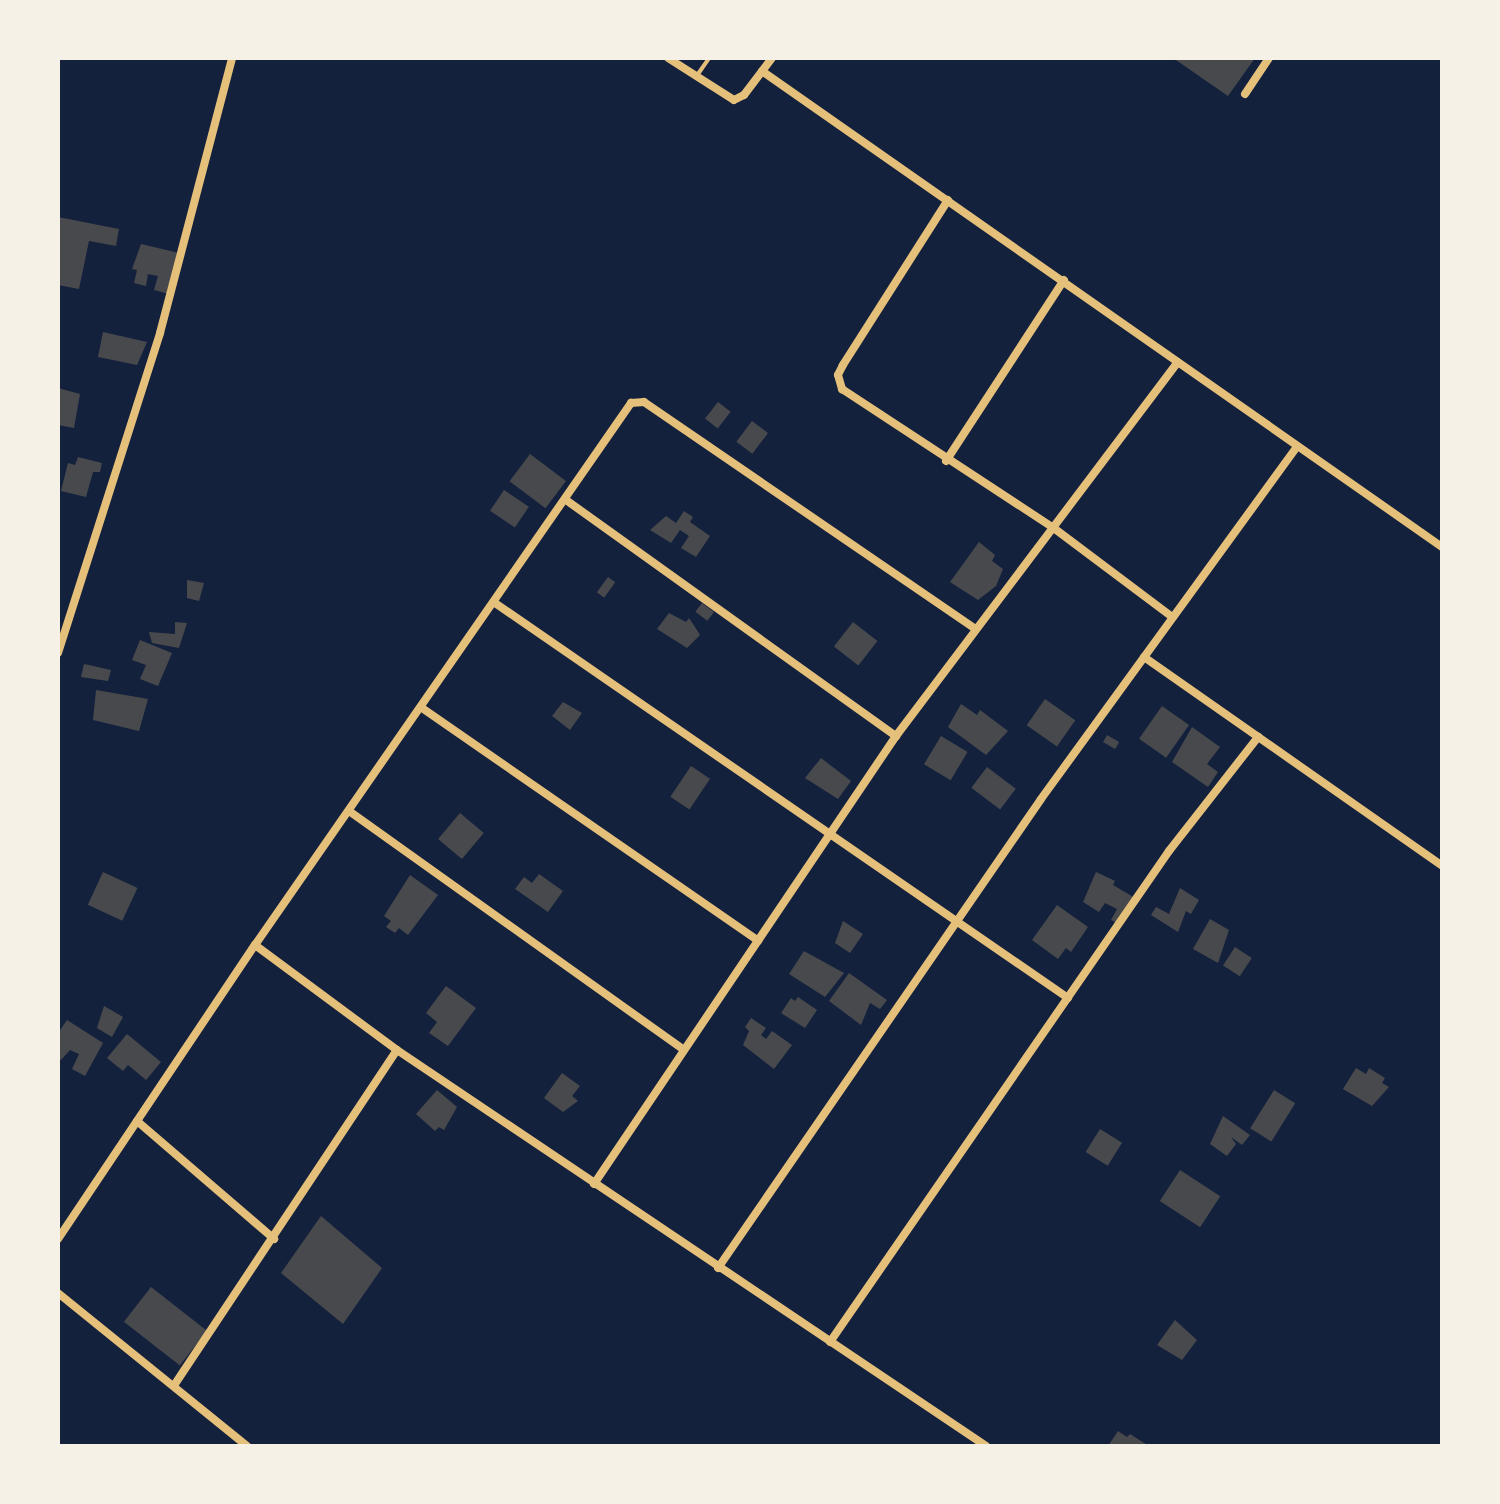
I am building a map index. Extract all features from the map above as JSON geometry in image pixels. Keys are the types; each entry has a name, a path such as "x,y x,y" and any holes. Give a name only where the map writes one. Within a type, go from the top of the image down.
{"street":[{"path":"58,652 160,333 232,58"},
{"path":"668,58 734,100 744,96 772,58"},
{"path":"1245,94 1269,58"},
{"path":"762,71 1442,547"},
{"path":"948,200 838,375 842,389 1054,529 1172,617"},
{"path":"946,461 1064,280"},
{"path":"594,1184 896,736 1178,362"},
{"path":"58,1239 254,945 635,401 644,402 975,630"},
{"path":"718,1268 955,924 1297,446"},
{"path":"566,500 896,736"},
{"path":"494,603 955,924 1068,998"},
{"path":"1144,656 1442,866"},
{"path":"422,708 758,942"},
{"path":"830,1342 1170,851 1258,737"},
{"path":"349,811 683,1049"},
{"path":"254,945 397,1050 986,1446"},
{"path":"175,1384 397,1050"},
{"path":"136,1121 274,1239"},
{"path":"58,1293 248,1446"}],"lane":[{"path":"696,77 709,58"}],"building":[{"path":"1173,58 1255,58 1228,96"},
{"path":"58,217 119,229 116,246 89,241 79,289 58,285"},
{"path":"141,244 179,253 169,294 154,290 158,276 148,274 146,286 134,283 137,270 132,269"},
{"path":"103,332 147,342 137,365 98,357"},
{"path":"58,388 80,394 74,428 58,425"},
{"path":"718,402 731,412 718,428 705,419"},
{"path":"752,421 768,433 752,454 736,442"},
{"path":"530,454 566,481 545,508 510,481"},
{"path":"78,457 102,463 100,472 93,472 86,497 61,491 68,463 75,465"},
{"path":"504,490 529,507 515,528 490,511"},
{"path":"684,511 693,517 690,522 710,536 696,557 681,548 689,536 680,530 671,543 650,530 666,516 676,523"},
{"path":"979,542 995,555 992,561 1003,569 996,586 978,600 950,582"},
{"path":"608,577 615,582 604,598 597,592"},
{"path":"187,580 204,583 199,601 187,598"},
{"path":"702,603 714,612 707,621 695,612"},
{"path":"669,613 686,622 689,618 700,635 687,648 657,629"},
{"path":"175,622 187,623 179,648 152,643 149,632 175,634"},
{"path":"853,622 877,641 858,666 834,646"},
{"path":"140,640 172,653 158,686 140,679 146,665 132,660"},
{"path":"84,664 111,670 108,681 81,677"},
{"path":"96,690 148,699 139,731 93,720"},
{"path":"1045,699 1075,720 1057,746 1027,725"},
{"path":"563,702 582,713 570,730 552,716"},
{"path":"961,704 977,715 980,710 1008,731 986,755 948,727"},
{"path":"1162,706 1189,725 1166,758 1139,739"},
{"path":"1192,727 1220,747 1207,764 1218,772 1208,787 1172,762"},
{"path":"1107,735 1119,742 1115,749 1103,742"},
{"path":"941,736 968,752 951,780 924,764"},
{"path":"821,758 851,781 838,799 805,778"},
{"path":"691,766 710,779 689,810 670,797"},
{"path":"987,767 1016,789 1000,809 971,788"},
{"path":"460,813 484,833 462,859 438,839"},
{"path":"103,872 137,888 122,921 88,905"},
{"path":"1096,872 1115,881 1113,885 1135,898 1118,924 1111,920 1117,909 1105,903 1099,912 1083,902"},
{"path":"539,874 563,891 548,912 515,889 524,877 532,883"},
{"path":"410,875 438,895 408,935 399,928 395,933 386,927 391,921 384,916"},
{"path":"1180,888 1199,900 1191,914 1186,911 1178,932 1151,915 1156,907 1169,914"},
{"path":"1057,905 1088,927 1071,952 1066,948 1058,959 1032,940"},
{"path":"1210,919 1229,930 1218,963 1193,949"},
{"path":"843,921 863,934 850,953 835,943"},
{"path":"1235,947 1252,958 1240,976 1223,965"},
{"path":"804,951 844,973 825,997 789,974"},
{"path":"849,973 887,1000 880,1009 870,1003 861,1025 829,1001"},
{"path":"446,986 476,1008 448,1046 429,1033 437,1022 426,1013"},
{"path":"798,997 817,1010 805,1028 781,1013 791,998 795,1001"},
{"path":"104,1006 123,1017 112,1037 97,1028"},
{"path":"751,1018 766,1028 761,1035 766,1039 772,1031 792,1045 774,1069 743,1045 749,1031 745,1027"},
{"path":"67,1020 103,1043 85,1076 72,1069 79,1054 70,1050 61,1060 58,1058 58,1033"},
{"path":"127,1034 161,1062 146,1080 128,1065 123,1071 107,1058"},
{"path":"1356,1068 1366,1074 1369,1068 1385,1078 1382,1083 1389,1087 1372,1106 1343,1089"},
{"path":"562,1073 580,1086 572,1096 578,1101 563,1112 544,1098"},
{"path":"437,1090 457,1107 444,1130 439,1127 435,1131 416,1114"},
{"path":"1274,1090 1295,1103 1271,1141 1250,1128"},
{"path":"1223,1116 1250,1135 1242,1145 1231,1137 1236,1144 1227,1156 1210,1144"},
{"path":"1100,1129 1122,1143 1108,1166 1086,1152"},
{"path":"1180,1170 1220,1196 1200,1227 1160,1201"},
{"path":"321,1216 382,1268 343,1324 281,1273"},
{"path":"151,1287 207,1331 180,1365 124,1322"},
{"path":"1175,1320 1197,1340 1182,1360 1157,1345"},
{"path":"1118,1431 1127,1437 1130,1434 1149,1446 1108,1446"}]}
